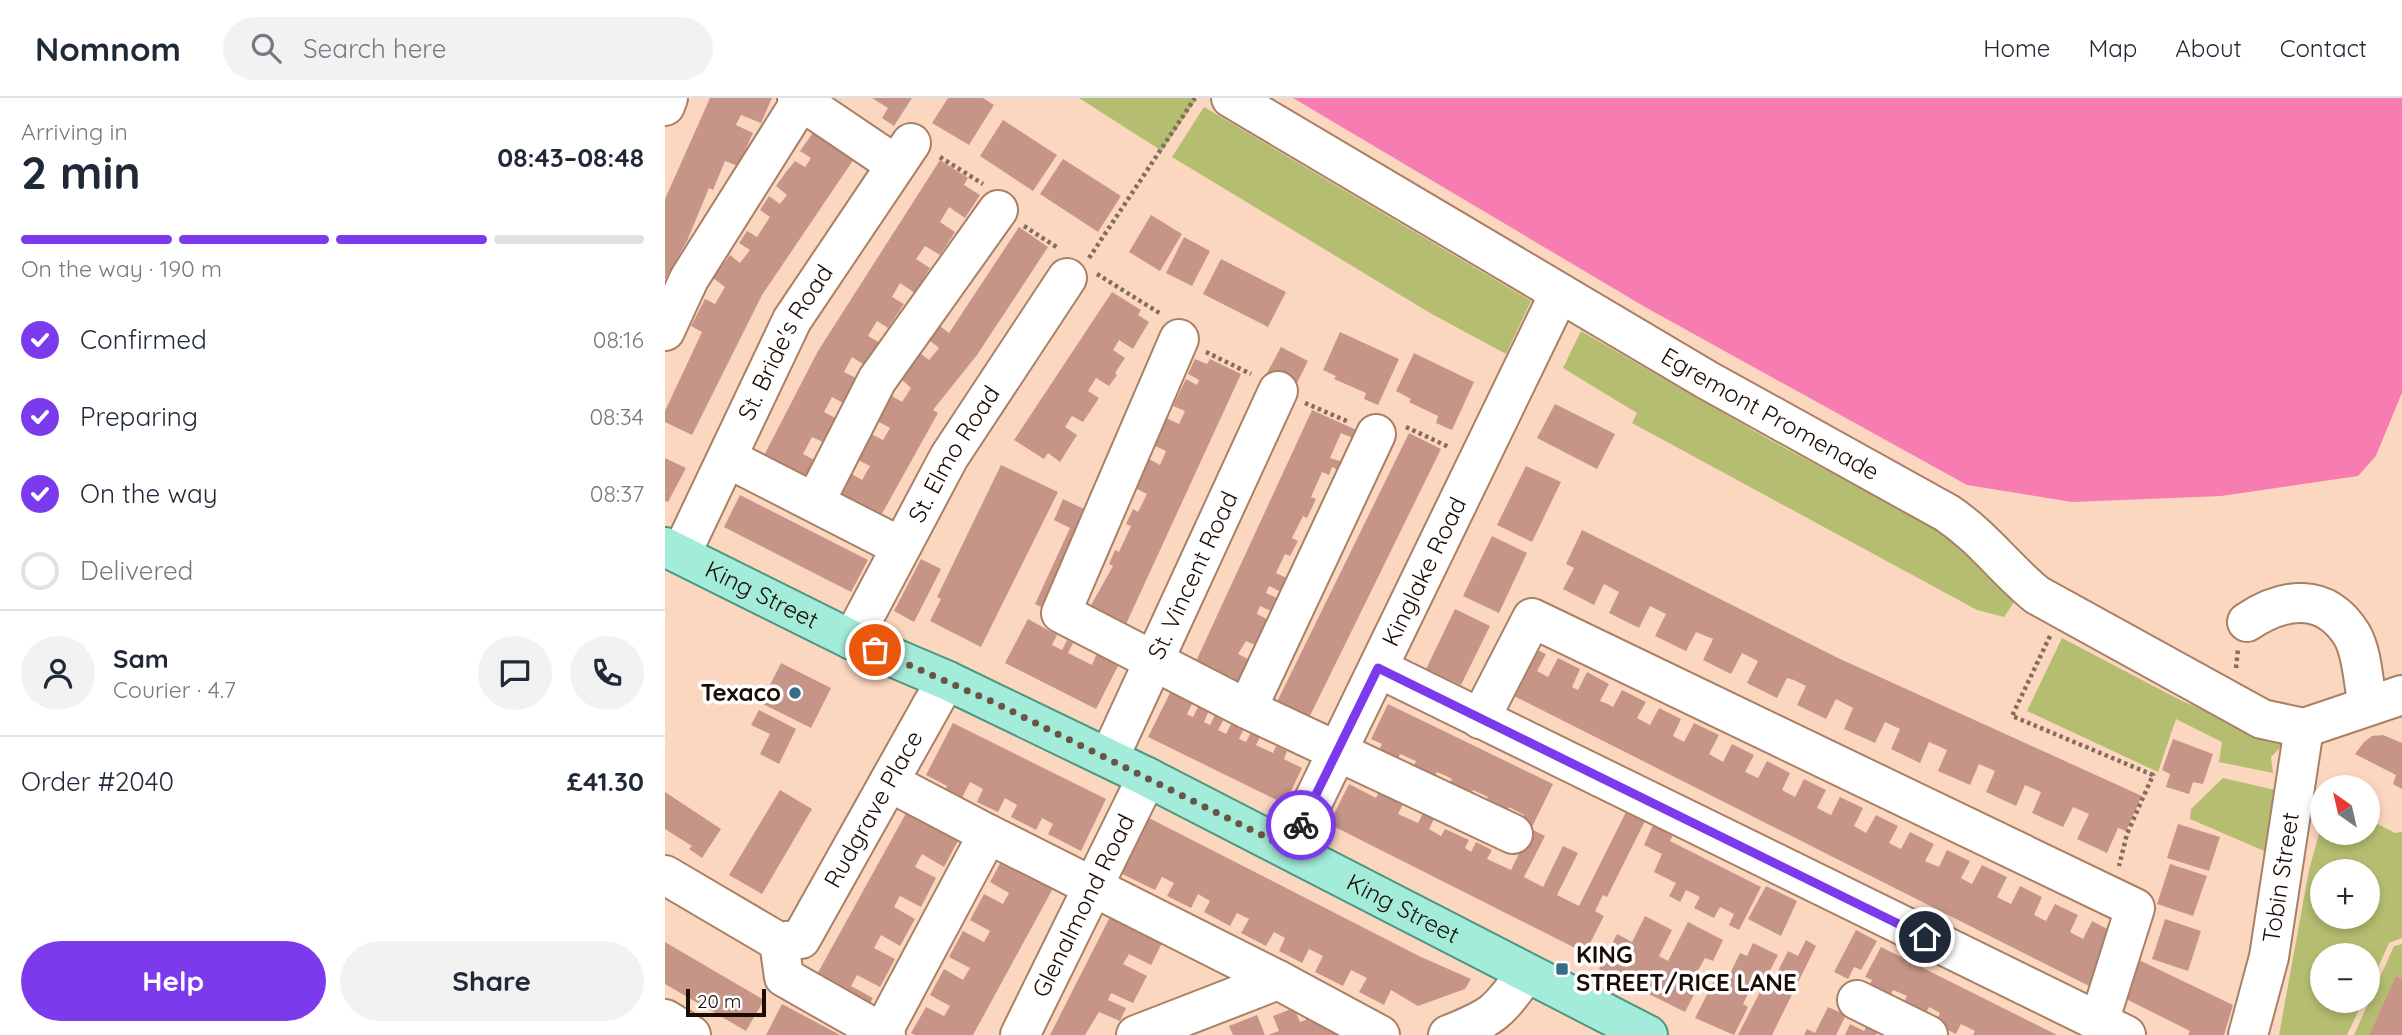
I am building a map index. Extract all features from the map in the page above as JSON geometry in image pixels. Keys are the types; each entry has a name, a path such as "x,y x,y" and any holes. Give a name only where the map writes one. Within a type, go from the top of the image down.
{"main road":[{"name":"King Street","path":"671,556 852,640 946,680 1109,758 1648,1035"}],"street":[{"path":"665,106 668,98"},
{"name":"Egremont Promenade","path":"1231,98 1707,380 1947,513 1975,532 2018,579 2063,609 2262,719 2304,727"},
{"path":"665,331 689,279 799,99 904,154"},
{"name":"St. Bride's Road","path":"671,556 727,458 792,320 904,154"},
{"path":"815,502 877,380 992,197"},
{"name":"St. Elmo Road","path":"852,640 949,457 1075,271"},
{"name":"Kinglake Road","path":"1290,849 1559,294"},
{"path":"1179,339 1061,613 1247,709 1513,834"},
{"name":"St. Vincent Road","path":"1109,758 1278,391"},
{"path":"1247,709 1376,434"},
{"path":"727,458 901,547"},
{"path":"2247,622 2270,607 2291,602 2324,609 2340,621 2353,636 2385,700 2324,723 2304,727"},
{"path":"1378,668 1480,719 2112,1028 2135,908 1532,618 1480,719"},
{"name":"Rudgrave Place","path":"790,940 889,782 946,680"},
{"name":"Tobin Street","path":"2248,1035 2269,957 2304,727"},
{"name":"Glenalmond Road","path":"1020,1035 1147,777"},
{"path":"889,782 1278,980 1380,1035"},
{"path":"665,875 790,940 783,977 884,1034 988,834"},
{"path":"1448,1035 1480,1022 1502,1007 1526,973"},
{"path":"1136,1035 1278,980"},
{"path":"1857,1000 1928,1035"},
{"path":"665,1019 691,1035"}],"path":[{"path":"1075,271 1093,254 1195,98"},
{"path":"904,154 992,197 1075,271 1166,318 1179,339 1278,391 1376,434 1384,416 1478,462"},
{"path":"2063,609 2013,716 2153,775 2127,834 2111,897"},
{"path":"2242,708 2236,665 2247,622"}],"green space":[{"path":"1079,98 1193,98 1196,100 1162,151"},
{"path":"1204,107 1531,301 1506,354 1430,313 1172,157"},
{"path":"1581,331 1770,440 1963,543 1992,570 2014,602 2004,617 1977,610 1632,423 1637,413 1563,368"},
{"path":"2062,638 2182,701 2285,743 2271,757 2273,773 2219,762 2222,742 2176,719 2158,772 2027,711"},
{"path":"2223,778 2275,790 2269,853 2190,819 2191,809"},
{"path":"2380,825 2395,833 2402,832 2402,938 2389,943 2380,963 2380,943 2310,943 2310,1013 2357,1013 2347,1035 2279,1035 2310,866 2310,929 2380,929 2380,859 2312,859 2316,845 2380,845"},
{"path":"2402,944 2402,979 2396,977 2380,1011 2380,977 2394,946"},
{"path":"2364,1013 2379,1013 2369,1035 2354,1035"}],"shaded area":[{"path":"1293,98 2402,98 2402,393 2376,456 2358,476 2221,496 2072,502 1967,485 1645,307"}],"pier":[{"path":"2402,393 2402,402 2379,458 2357,480 2376,456"}],"building":[{"path":"710,98 772,98 761,123 741,115 736,125 753,133 738,166 725,161 713,190 709,188 687,241 665,280 665,199"},
{"path":"872,98 912,98 894,126 882,118 888,108"},
{"path":"948,98 983,98 994,105 969,145 932,123"},
{"path":"1003,120 1057,155 1033,191 980,156"},
{"path":"817,127 860,150 762,295 692,435 665,422 665,411 702,332 691,326 705,299 715,304 725,287 713,278 730,255 740,263 750,250 739,243 747,231 757,237 770,217 760,210 769,196 780,204 787,195 776,186 786,172 795,161 805,167 808,163 811,158 800,151"},
{"path":"1063,159 1121,196 1098,232 1040,194"},
{"path":"940,160 968,178 964,185 980,195 965,218 949,207 940,222 955,232 940,255 925,246 916,259 930,268 915,293 900,283 892,297 904,304 888,328 877,321 868,336 880,343 866,366 852,357 844,372 858,379 845,404 832,397 824,412 837,419 825,443 812,437 803,454 816,461 804,484 757,469 818,351"},
{"path":"1151,215 1182,234 1160,271 1129,252"},
{"path":"1019,227 1048,247 977,355 933,410 938,413 874,528 836,498 850,473 862,480 870,466 856,459 871,434 883,440 890,428 877,421 892,396 902,402 911,388 900,378 920,353 929,360 939,348 929,340 940,326 949,333"},
{"path":"1184,237 1210,251 1192,286 1166,273"},
{"path":"1221,259 1286,292 1268,327 1203,294"},
{"path":"1112,292 1141,310 1138,315 1149,322 1133,349 1119,340 1113,350 1125,358 1115,373 1117,375 1109,386 1096,378 1088,391 1099,398 1083,422 1072,416 1065,427 1077,435 1060,462 1048,453 1044,459 1014,440"},
{"path":"1340,332 1399,359 1378,405 1364,399 1366,393 1334,379 1336,376 1323,370"},
{"path":"1281,347 1308,361 1295,387 1267,373"},
{"path":"1414,353 1474,382 1452,430 1436,423 1438,416 1409,402 1411,399 1396,391"},
{"path":"1195,359 1207,364 1210,359 1241,374 1121,635 1088,620 1093,608 1090,607 1113,566 1109,564 1115,550 1119,552 1131,526 1126,524 1133,509 1138,512 1147,494 1135,488 1149,459 1160,465 1166,451 1153,445 1166,418 1179,424 1185,411 1173,406 1186,379 1197,385 1199,380 1188,374"},
{"path":"1555,404 1615,434 1597,469 1537,438"},
{"path":"1312,410 1361,432 1357,440 1341,433 1330,458 1356,466 1352,476 1332,467 1329,475 1322,472 1311,497 1316,499 1307,518 1303,516 1292,538 1298,541 1290,556 1285,554 1276,573 1289,579 1283,593 1269,586 1266,593 1279,599 1273,612 1260,606 1257,614 1269,620 1257,646 1246,641 1238,654 1250,660 1238,687 1191,672"},
{"path":"1409,433 1441,449 1304,728 1272,712"},
{"path":"665,458 686,468 668,502 665,501"},
{"path":"1001,465 1058,492 981,647 930,621 941,599 937,597"},
{"path":"1526,466 1561,482 1532,542 1497,525"},
{"path":"740,495 868,560 851,592 724,527"},
{"path":"1063,499 1099,516 1054,613 1035,604 1070,528 1054,520"},
{"path":"1582,530 1838,658 2142,796 2126,831 2118,828 2107,853 2077,839 2089,814 2073,807 2063,827 2032,813 2041,792 2025,785 2016,806 1986,792 1995,771 1979,764 1970,785 1938,771 1947,750 1929,742 1920,763 1891,749 1900,729 1885,722 1875,743 1844,729 1853,708 1836,699 1826,719 1797,705 1806,686 1794,680 1787,678 1777,698 1747,683 1758,661 1742,653 1731,674 1703,660 1713,639 1696,632 1686,651 1655,636 1666,614 1650,606 1639,628 1609,613 1619,592 1604,584 1594,605 1563,589 1574,568 1566,564"},
{"path":"1492,536 1527,553 1499,613 1463,596"},
{"path":"921,559 941,569 914,622 894,611"},
{"path":"1455,609 1490,626 1461,685 1426,669"},
{"path":"1028,619 1057,635 1052,645 1062,650 1067,640 1073,643 1068,653 1092,665 1098,651 1120,662 1096,709 1005,663"},
{"path":"1533,648 1546,654 1537,671 1548,677 1558,658 1580,669 1572,687 1578,690 1587,672 1609,684 1600,701 1613,707 1622,690 1646,702 1637,718 1650,725 1659,708 1681,719 1673,736 1684,742 1694,723 1719,735 1709,754 1723,762 1732,744 1754,755 1745,772 1758,778 1767,761 1790,773 1782,790 1795,797 1804,779 1826,790 1817,808 1831,815 1840,797 1863,808 1854,826 1866,833 1876,815 1898,826 1889,843 1901,849 1910,832 1934,844 1925,861 1939,867 1947,850 1970,861 1961,878 1972,884 1982,865 2007,877 1997,897 2011,904 2020,886 2042,897 2034,915 2046,921 2055,904 2078,915 2070,932 2083,939 2092,921 2115,933 2095,989 1510,694"},
{"path":"781,663 831,688 811,728 761,703"},
{"path":"1172,689 1194,700 1187,714 1193,717 1200,703 1210,708 1204,722 1210,725 1216,713 1225,717 1218,730 1226,734 1233,720 1245,726 1239,739 1246,742 1252,730 1261,735 1256,745 1273,753 1276,746 1287,751 1284,759 1302,768 1285,804 1148,737"},
{"path":"1388,704 1553,784 1531,829 1520,823 1524,815 1509,807 1505,815 1484,805 1488,797 1473,790 1470,798 1448,787 1452,779 1444,775 1437,772 1433,781 1412,770 1416,761 1400,754 1396,763 1377,754 1382,744 1371,739"},
{"path":"759,710 796,729 779,764 760,754 770,734 751,725"},
{"path":"953,723 1106,799 1081,851 1048,834 1053,824 1042,818 1036,830 1011,817 1017,805 1005,798 998,812 977,802 983,789 970,782 960,802 944,793 947,786 926,775"},
{"path":"2383,735 2402,743 2402,789 2393,784 2396,775 2355,754 2372,736"},
{"path":"2173,739 2213,754 2203,784 2193,782 2189,794 2166,787 2170,774 2162,770"},
{"path":"1384,782 1408,794 1398,814 1418,823 1426,807 1437,813 1429,829 1441,836 1445,829 1469,840 1465,848 1471,852 1476,842 1492,850 1487,859 1511,870 1531,829 1545,836 1524,877 1543,887 1563,846 1578,853 1557,895 1579,906 1627,810 1646,819 1607,897 1603,895 1595,911 1604,916 1585,953 1329,824 1349,784 1376,798"},
{"path":"780,790 812,809 762,894 729,875"},
{"path":"665,792 721,829 702,858 689,849 692,846 665,829"},
{"path":"910,806 960,837 944,867 922,854 915,867 936,878 921,907 900,896 894,907 915,919 900,946 881,935 874,948 895,959 880,987 857,975 851,986 873,998 864,1014 810,987"},
{"path":"1149,818 1419,956 1471,979 1465,989 1418,1006 1391,990 1384,1005 1359,992 1367,978 1351,970 1343,986 1315,972 1323,956 1309,949 1302,963 1279,951 1285,938 1274,932 1266,946 1241,933 1249,919 1237,913 1230,926 1204,912 1210,901 1198,894 1191,908 1167,896 1174,883 1162,877 1155,890 1120,873"},
{"path":"1654,823 1674,833 1670,841 1761,887 1739,930 1729,925 1734,914 1720,907 1714,918 1694,908 1700,897 1686,890 1680,902 1669,896 1676,883 1654,872 1662,854 1644,845"},
{"path":"2178,824 2220,837 2209,871 2167,858"},
{"path":"1003,858 1057,881 973,1035 911,1033 926,1007 944,1016 950,1006 930,995 944,969 963,980 970,968 949,957 963,931 984,942 990,931 970,920 984,894 1003,904 1009,893 990,882"},
{"path":"2170,864 2207,876 2193,916 2157,904"},
{"path":"1766,886 1797,901 1781,936 1748,919"},
{"path":"1114,909 1165,937 1151,965 1129,954 1123,964 1147,976 1133,1003 1111,993 1108,1000 1126,1008 1120,1021 1099,1012 1085,1035 1050,1035"},
{"path":"1645,916 1672,930 1659,956 1668,961 1688,922 1723,940 1713,961 1705,958 1696,974 1703,977 1685,1012 1599,969 1617,934 1632,942"},
{"path":"2165,919 2201,931 2188,971 2152,959"},
{"path":"1856,930 1877,941 1861,970 1854,967 1848,979 1834,972"},
{"path":"1806,940 1816,946 1772,1035 1738,1035 1762,988 1768,991 1788,951 1798,956"},
{"path":"665,942 764,1000 746,1031 665,984"},
{"path":"1753,943 1778,955 1762,986 1754,982 1743,1004 1748,1007 1734,1035 1695,1018 1718,973 1728,978 1740,953 1747,956"},
{"path":"1881,947 2057,1035 1973,1035 1975,1031 1961,1024 1956,1034 1935,1024 1940,1013 1929,1007 1923,1018 1901,1007 1907,996 1893,990 1887,1001 1867,991 1872,980 1865,977"},
{"path":"2139,960 2233,1005 2224,1035 2188,1035 2190,1031 2122,997"},
{"path":"2396,976 2402,979 2402,1035 2369,1035"},
{"path":"782,1004 827,1028 840,1035 766,1035"},
{"path":"1828,1007 1846,1015 1836,1035 1804,1035 1807,1029 1815,1033"},
{"path":"1294,1008 1300,1022 1306,1020 1304,1015 1351,1035 1268,1035 1279,1031 1273,1016"},
{"path":"1257,1015 1265,1035 1233,1035 1229,1026"},
{"path":"1868,1023 1879,1029 1876,1035 1845,1035 1850,1024 1864,1031"}],"way so far":[{"path":"875,650 993,702 1290,849 1301,825"}],"place":[{"name":"Texaco","path":"795,693"},
{"name":"KING STREET/RICE LANE","path":"1562,969"}],"route":[{"path":"1301,825 1378,668 1925,937"}]}
